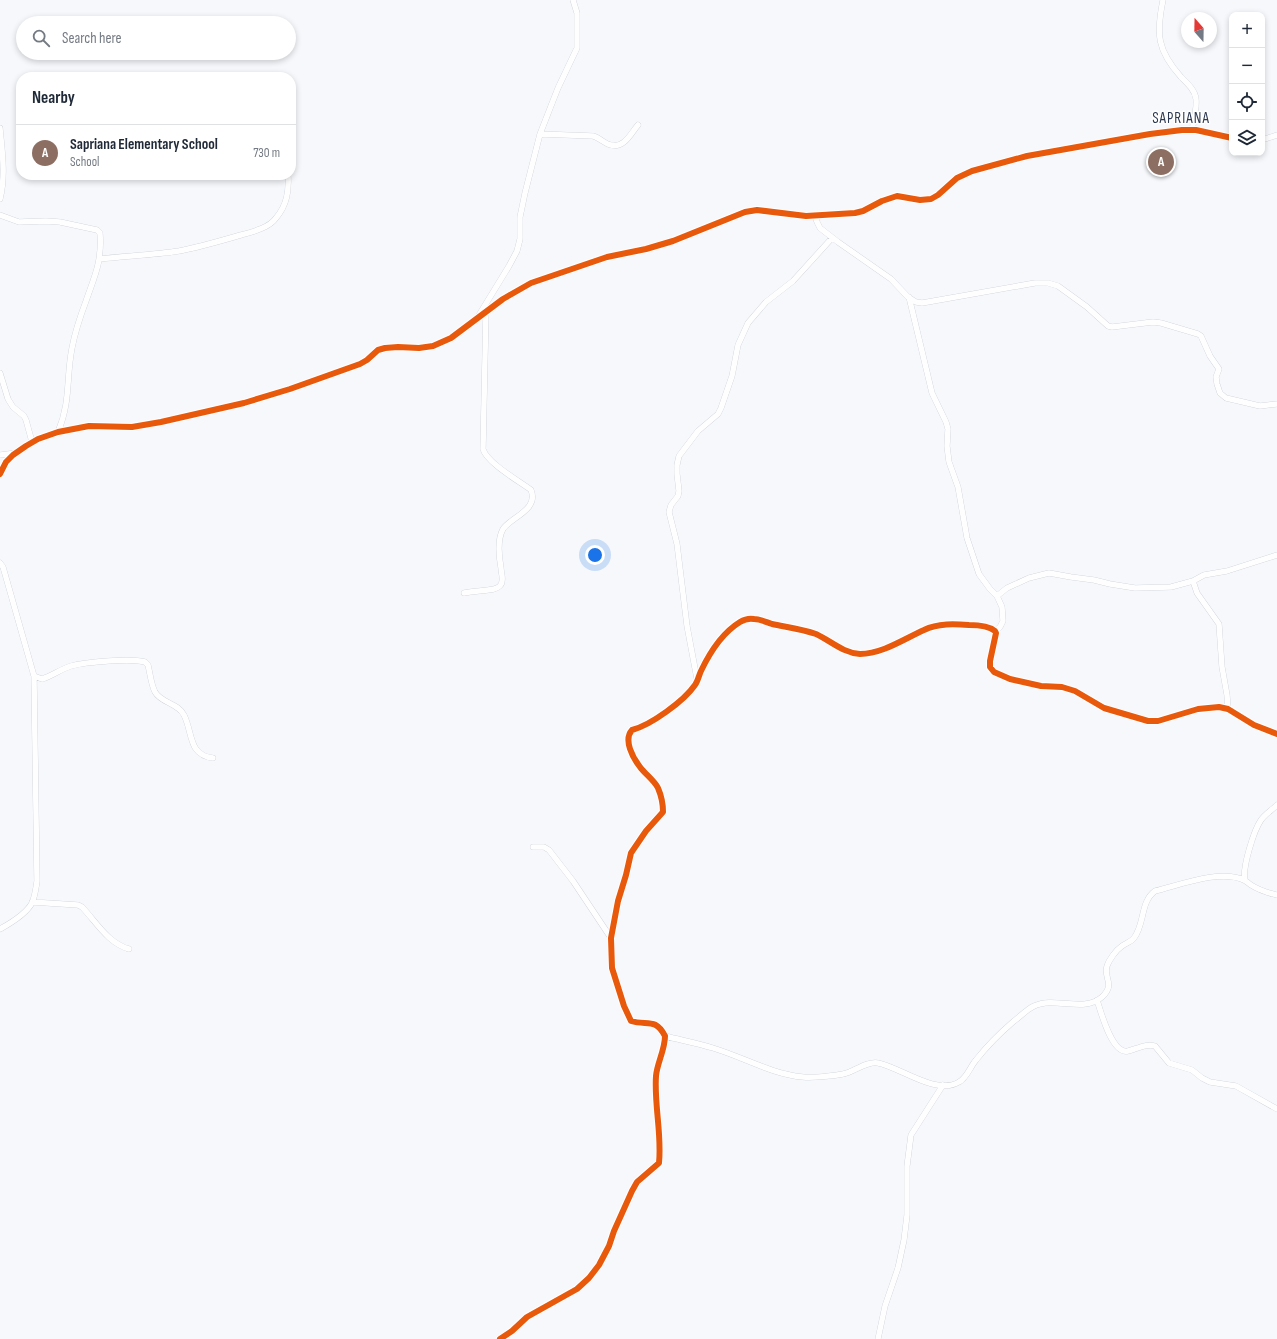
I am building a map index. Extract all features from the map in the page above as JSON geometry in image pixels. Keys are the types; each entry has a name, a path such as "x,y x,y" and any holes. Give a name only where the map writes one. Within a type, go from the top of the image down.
{"street":[{"path":"476,319 517,251 520,239 520,217 540,134 558,88 577,48 577,13 573,0"},
{"path":"1163,0 1159,21 1160,43 1172,67 1189,85 1194,94 1196,100 1192,130"},
{"path":"540,134 593,136 610,145 617,145 627,140 638,125"},
{"path":"0,128 4,167 0,199"},
{"path":"0,474 6,462 16,453 32,442 58,432 89,426 132,427 149,425 244,403 308,384 360,364 378,350 398,347 419,348 433,346 451,338 503,299 531,283 607,257 646,249 673,241 745,212 757,210 815,216 863,211 882,201 897,196 920,200 931,199 938,195 957,178 972,171 1027,156 1150,134 1182,130 1192,130 1229,137"},
{"path":"1265,139 1277,135"},
{"path":"100,258 177,251 216,243 249,233 276,219 282,209 289,191 288,180"},
{"path":"0,215 19,222 60,222 97,230 100,233 100,258 96,274 77,327 72,350 65,413 58,432"},
{"path":"815,216 816,222 820,228 832,238 892,279 908,297 916,302 922,303 1035,283 1053,284 1087,307 1108,326 1112,327 1153,322 1198,334 1201,336 1210,356 1219,369 1216,377 1220,393 1226,398 1260,406 1277,404"},
{"path":"697,679 686,626 676,544 669,512 671,505 680,491 677,474 679,456 698,431 718,414 732,376 738,344 748,323 766,302 793,282 832,238"},
{"path":"908,297 930,385 948,429 947,446 949,462 958,487 967,538 979,574 1001,602 1004,614 1003,621 1000,627 995,631"},
{"path":"464,592 494,589 501,584 499,541 502,531 508,524 526,510 532,502 531,490 488,458 483,449 486,312"},
{"path":"0,374 8,399 13,407 24,416 26,420 32,442"},
{"path":"0,455 16,453"},
{"path":"997,596 1007,588 1029,578 1049,573 1134,588 1171,587 1193,581 1204,575 1227,571 1277,555"},
{"path":"0,563 3,567 34,676 38,881 32,902 28,909 0,930"},
{"path":"1193,581 1197,593 1219,624 1222,667 1228,695 1228,709"},
{"path":"995,631 989,628 973,625 960,624 935,626 881,649 865,654 856,654 807,631 756,618 746,619 729,630 711,651 691,691 654,720 632,730 629,733 629,746 639,766 658,788 663,812 646,831 631,853 618,901 611,938 612,968 627,1014 631,1021 652,1022 658,1026 665,1036 712,1048 772,1071 805,1078 843,1074 870,1063 876,1063 938,1085 955,1084 961,1082 995,1037 1035,1005 1045,1003 1084,1004 1097,1000 1106,993 1109,988 1109,980 1106,971 1107,965 1121,946 1129,943 1134,937 1140,927 1143,912 1150,895 1155,891 1195,881 1221,876 1231,876 1245,880 1257,888 1277,895"},
{"path":"995,631 996,637 990,667 994,672 1010,679 1041,686 1062,686 1075,691 1104,708 1148,721 1158,721 1203,708 1219,707 1228,709 1254,725 1277,734"},
{"path":"34,676 42,679 69,667 88,664 114,661 145,662 148,665 155,692 176,706 184,715 190,736 197,751 207,757 213,758"},
{"path":"1245,880 1244,870 1257,826 1261,819 1277,805"},
{"path":"533,847 544,847 550,850 573,881 611,938"},
{"path":"32,902 78,905 82,907 113,941 119,946 129,950"},
{"path":"1097,1000 1111,1037 1119,1049 1126,1051 1155,1046 1169,1063 1192,1070 1210,1082 1236,1086 1277,1109"},
{"path":"500,1339 527,1317 577,1289 589,1278 610,1246 614,1231 637,1182 659,1163 660,1138 656,1098 656,1074 665,1036"},
{"path":"878,1339 886,1306 898,1268 904,1240 907,1215 907,1166 911,1135 943,1085"}],"cycle path":[{"path":"0,474 6,462 13,455 38,439 58,432 89,426 132,427 244,403 290,389 360,364 378,350 398,347 419,348 433,346 451,338 503,299 531,283 607,257 646,249 673,241 745,212 757,210 806,216 855,213 897,196 920,200 931,199 938,195 957,178 972,171 1027,156 1150,134 1182,130 1196,130 1229,137"},
{"path":"500,1339 512,1331 527,1317 577,1289 589,1278 599,1265 609,1246 614,1231 637,1182 659,1163 660,1141 656,1098 656,1076 664,1046 665,1036 658,1026 654,1024 631,1021 624,1006 612,968 611,938 618,901 631,853 646,831 663,812 662,800 658,788 642,770 635,759 630,749 628,739 632,730 648,723 666,712 690,691 696,683 708,657 722,637 734,626 745,619 750,619 800,629 816,634 843,649 860,654 885,649 935,626 952,624 983,626 992,629 996,633 990,667 994,672 1010,679 1041,686 1062,687 1075,691 1104,708 1148,721 1158,721 1198,709 1219,707 1228,709 1254,725 1277,734"}],"place":[{"name":"Sapriana Elementary School","path":"1161,162"}],"district":[{"name":"SAPRIANA","path":"1181,118"}]}
